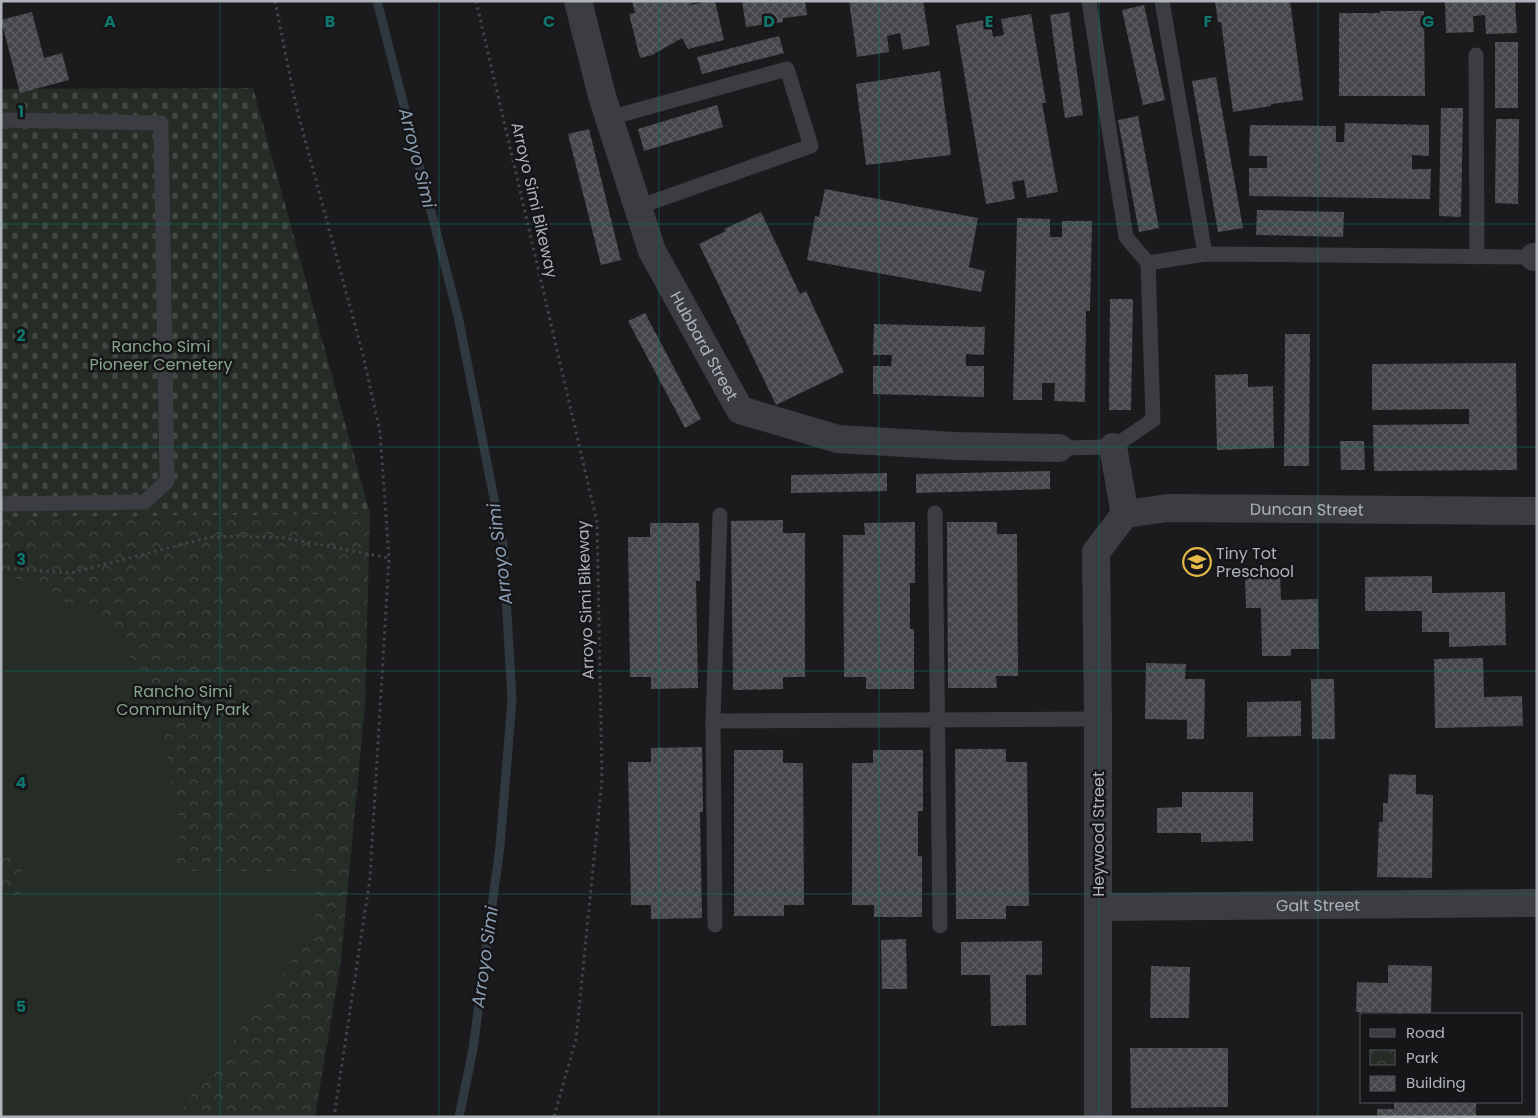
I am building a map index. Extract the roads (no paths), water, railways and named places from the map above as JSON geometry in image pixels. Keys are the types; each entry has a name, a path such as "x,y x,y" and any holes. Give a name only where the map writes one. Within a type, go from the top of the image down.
{"street":[{"name":"Hubbard Street","path":"578,1 609,118 652,251 740,410 838,439 955,446 1059,448"},
{"path":"1113,447 1125,514"},
{"name":"Duncan Street","path":"1125,514 1168,508 1537,511"},
{"name":"Heywood Street","path":"1098,1117 1096,552 1125,514"},
{"name":"Galt Street","path":"1098,907 1537,903"}],"lane":[{"path":"1059,448 1113,447 1153,420 1148,263 1126,237 1090,1"},
{"path":"1162,1 1205,254"},
{"path":"1476,55 1478,256"},
{"path":"609,118 787,69 811,146 638,206"},
{"path":"1,120 161,123 167,481 145,502 1,504"},
{"path":"1148,263 1205,254 1535,257"},
{"path":"935,512 940,926"},
{"path":"715,925 713,721 720,514"},
{"path":"713,721 1098,718"}],"waterway":[{"name":"Arroyo Simi","path":"377,1 458,316 503,544 512,700 500,846 473,1049 459,1117"}],"place":[{"name":"Tiny Tot Preschool","path":"1197,562"}],"park label":[{"name":"Rancho Simi Pioneer Cemetery","path":"161,355"},
{"name":"Rancho Simi Community Park","path":"183,700"}]}
